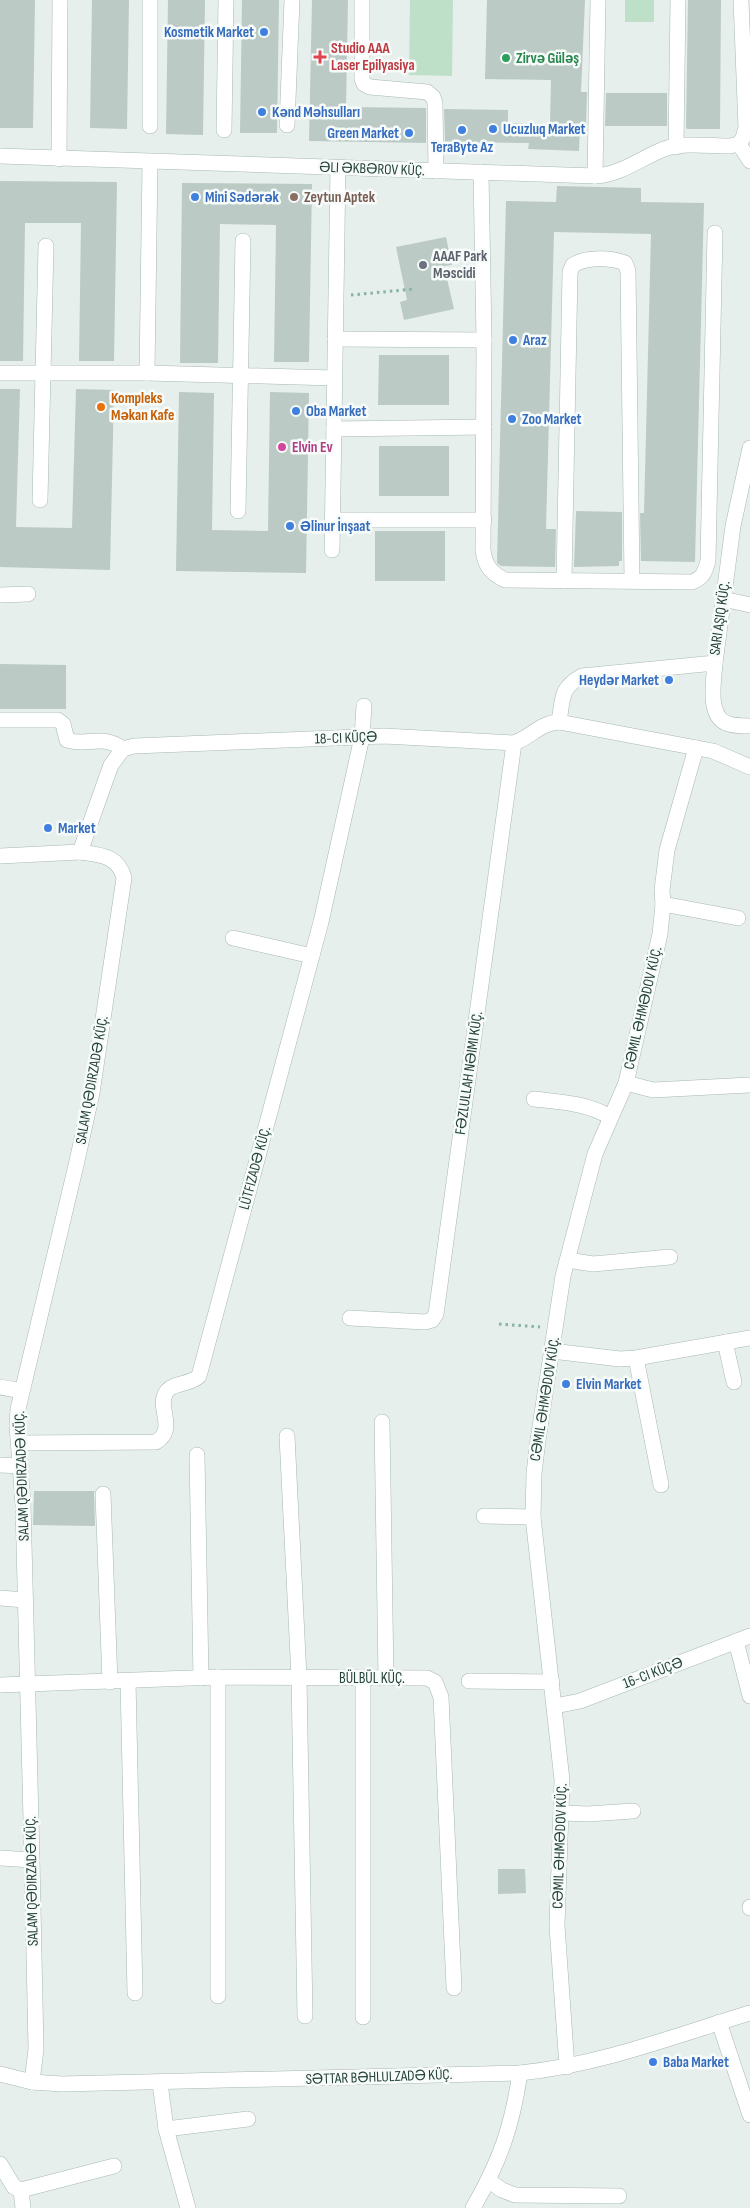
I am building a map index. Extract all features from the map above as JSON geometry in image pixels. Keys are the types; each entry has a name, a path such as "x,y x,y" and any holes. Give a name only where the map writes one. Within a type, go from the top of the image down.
{"street":[{"path":"59,159 60,0"},
{"path":"150,0 150,126"},
{"path":"224,130 226,0"},
{"path":"287,125 292,0"},
{"path":"362,0 362,79 364,84 370,87 428,92 433,97 435,103 436,171"},
{"path":"595,176 598,0"},
{"path":"676,146 678,0"},
{"path":"741,0 746,128 743,138 738,144 750,161"},
{"name":"ƏLI ƏKBƏROV KÜÇ.","path":"0,156 595,176 614,172 676,146 730,146 738,144"},
{"path":"147,373 150,162"},
{"path":"332,550 338,168"},
{"path":"481,172 485,562 496,576 505,580 692,582 701,579 708,561 715,233"},
{"path":"238,511 243,241"},
{"path":"40,500 46,246"},
{"path":"564,581 570,272 573,265 582,260 617,260 625,263 628,271 632,580"},
{"path":"335,339 484,340"},
{"path":"0,373 147,373 334,378"},
{"path":"334,429 484,427"},
{"path":"750,448 733,526 715,663 714,705 717,716 726,723 750,726"},
{"path":"333,520 484,520"},
{"path":"0,595 28,594"},
{"path":"724,599 750,604"},
{"path":"559,722 564,690 582,676 715,663"},
{"name":"LÜTFIZADƏ KÜÇ.","path":"19,1443 156,1442 164,1437 166,1431 164,1399 168,1391 173,1387 194,1381 202,1369 312,956 362,737 364,706"},
{"path":"0,720 58,720 63,724 67,740 108,740 123,750 111,765 80,852 0,856"},
{"path":"514,742 522,740 548,722 559,722 713,751 750,767"},
{"name":"18-CI KÜÇƏ","path":"123,750 134,746 384,736 514,742"},
{"name":"FƏZLULLAH NƏIMI KÜÇ.","path":"350,1318 425,1322 432,1320 436,1314 514,742"},
{"name":"CƏMIL ƏHMƏDOV KÜÇ.","path":"567,2068 557,1926 562,1780 533,1517 534,1474 552,1351 568,1260 595,1154 626,1083 660,934 663,904 662,890 667,850 696,748"},
{"name":"SALAM QƏDIRZADƏ KÜÇ.","path":"32,2082 36,2049 25,1600 21,1466 17,1426 18,1409 92,1093 124,878 122,870 114,860 105,856 80,852"},
{"path":"663,904 738,918"},
{"path":"233,938 312,956"},
{"path":"626,1083 652,1090 750,1086"},
{"path":"534,1098 585,1106 596,1109 610,1117"},
{"path":"568,1260 593,1264 670,1257"},
{"path":"552,1351 620,1359 636,1358 750,1338"},
{"path":"725,1342 734,1382"},
{"path":"636,1358 661,1485"},
{"path":"0,1387 22,1390"},
{"path":"382,1422 386,1678"},
{"path":"287,1436 299,1677 305,2016"},
{"path":"197,1455 201,1678"},
{"path":"0,1465 21,1466"},
{"path":"104,1494 110,1682"},
{"path":"484,1516 533,1517"},
{"path":"0,1598 25,1600"},
{"path":"555,1706 580,1701 743,1639 750,1696"},
{"path":"218,1677 218,1996"},
{"name":"BÜLBÜL KÜÇ.","path":"0,1686 218,1677 427,1678 434,1682 441,1697 454,1988"},
{"path":"363,1679 363,2017"},
{"path":"128,1681 135,1993"},
{"path":"469,1681 552,1682"},
{"path":"562,1813 588,1814 633,1811"},
{"path":"0,1858 32,1860"},
{"name":"SƏTTAR BƏHLULZADƏ KÜÇ.","path":"0,2074 32,2082 62,2084 520,2073 567,2068 750,2013"},
{"path":"719,2022 750,2115"},
{"path":"473,2208 489,2181 508,2135 515,2111 520,2073"},
{"path":"160,2083 166,2129 188,2208"},
{"path":"166,2129 248,2119"},
{"path":"0,2164 14,2187 21,2190 114,2166"},
{"path":"489,2181 502,2190 515,2195 619,2196"},
{"path":"21,2190 23,2208"}],"path":[{"path":"336,296 414,289"},
{"path":"499,1324 556,1328"}],"green space":[{"path":"410,0 453,0 452,76 409,75"},
{"path":"625,0 654,0 654,22 625,22"}],"building":[{"path":"0,0 35,0 33,128 0,128"},
{"path":"92,0 129,0 127,129 90,128"},
{"path":"168,0 205,0 203,135 166,134"},
{"path":"242,0 279,0 277,133 240,133"},
{"path":"312,0 348,0 346,107 426,108 426,143 309,141"},
{"path":"487,0 585,0 581,92 587,92 586,125 580,125 579,151 528,149 529,143 445,142 444,109 508,110 508,123 550,124 551,80 485,79"},
{"path":"688,0 721,0 720,129 687,129 686,127"},
{"path":"606,93 667,93 667,126 605,126"},
{"path":"0,181 117,182 114,361 79,361 81,223 25,223 23,361 0,361"},
{"path":"182,183 312,184 309,362 274,362 276,225 220,224 218,363 180,363"},
{"path":"557,186 641,188 641,202 704,203 695,562 641,561 640,513 644,513 651,234 554,232 546,529 556,529 555,567 501,566 497,563 506,201 556,202"},
{"path":"446,237 452,265 444,266 454,309 404,320 400,302 407,300 396,247"},
{"path":"379,355 449,355 449,405 378,405"},
{"path":"0,389 20,389 16,527 72,528 76,389 114,390 110,570 0,567"},
{"path":"179,392 214,393 212,530 268,531 270,392 309,393 306,573 176,571"},
{"path":"379,446 449,446 449,496 379,496"},
{"path":"576,511 622,512 622,561 619,561 619,566 574,567"},
{"path":"375,531 445,531 445,581 375,581"},
{"path":"0,664 66,665 66,709 0,709"},
{"path":"34,1491 94,1491 95,1526 33,1525"},
{"path":"498,1869 525,1869 526,1893 498,1894"}],"place":[{"name":"Kosmetik Market","path":"264,32"},
{"name":"Studio AAA Laser Epilyasiya","path":"320,57"},
{"name":"Zirvə Güləş","path":"506,58"},
{"name":"Kənd Məhsulları","path":"262,112"},
{"name":"Ucuzluq Market","path":"493,129"},
{"name":"TeraByte Az","path":"462,130"},
{"name":"Green Market","path":"409,133"},
{"name":"Mini Sədərək","path":"195,197"},
{"name":"Zeytun Aptek","path":"294,197"},
{"name":"AAAF Park Məscidi","path":"423,265"},
{"name":"Araz","path":"513,340"},
{"name":"Kompleks Məkan Kafe","path":"101,407"},
{"name":"Oba Market","path":"296,411"},
{"name":"Zoo Market","path":"512,419"},
{"name":"Elvin Ev","path":"282,447"},
{"name":"Əlinur İnşaat","path":"290,526"},
{"name":"Heydər Market","path":"669,680"},
{"name":"Market","path":"48,828"},
{"name":"Elvin Market","path":"566,1384"},
{"name":"Baba Market","path":"653,2062"}]}
